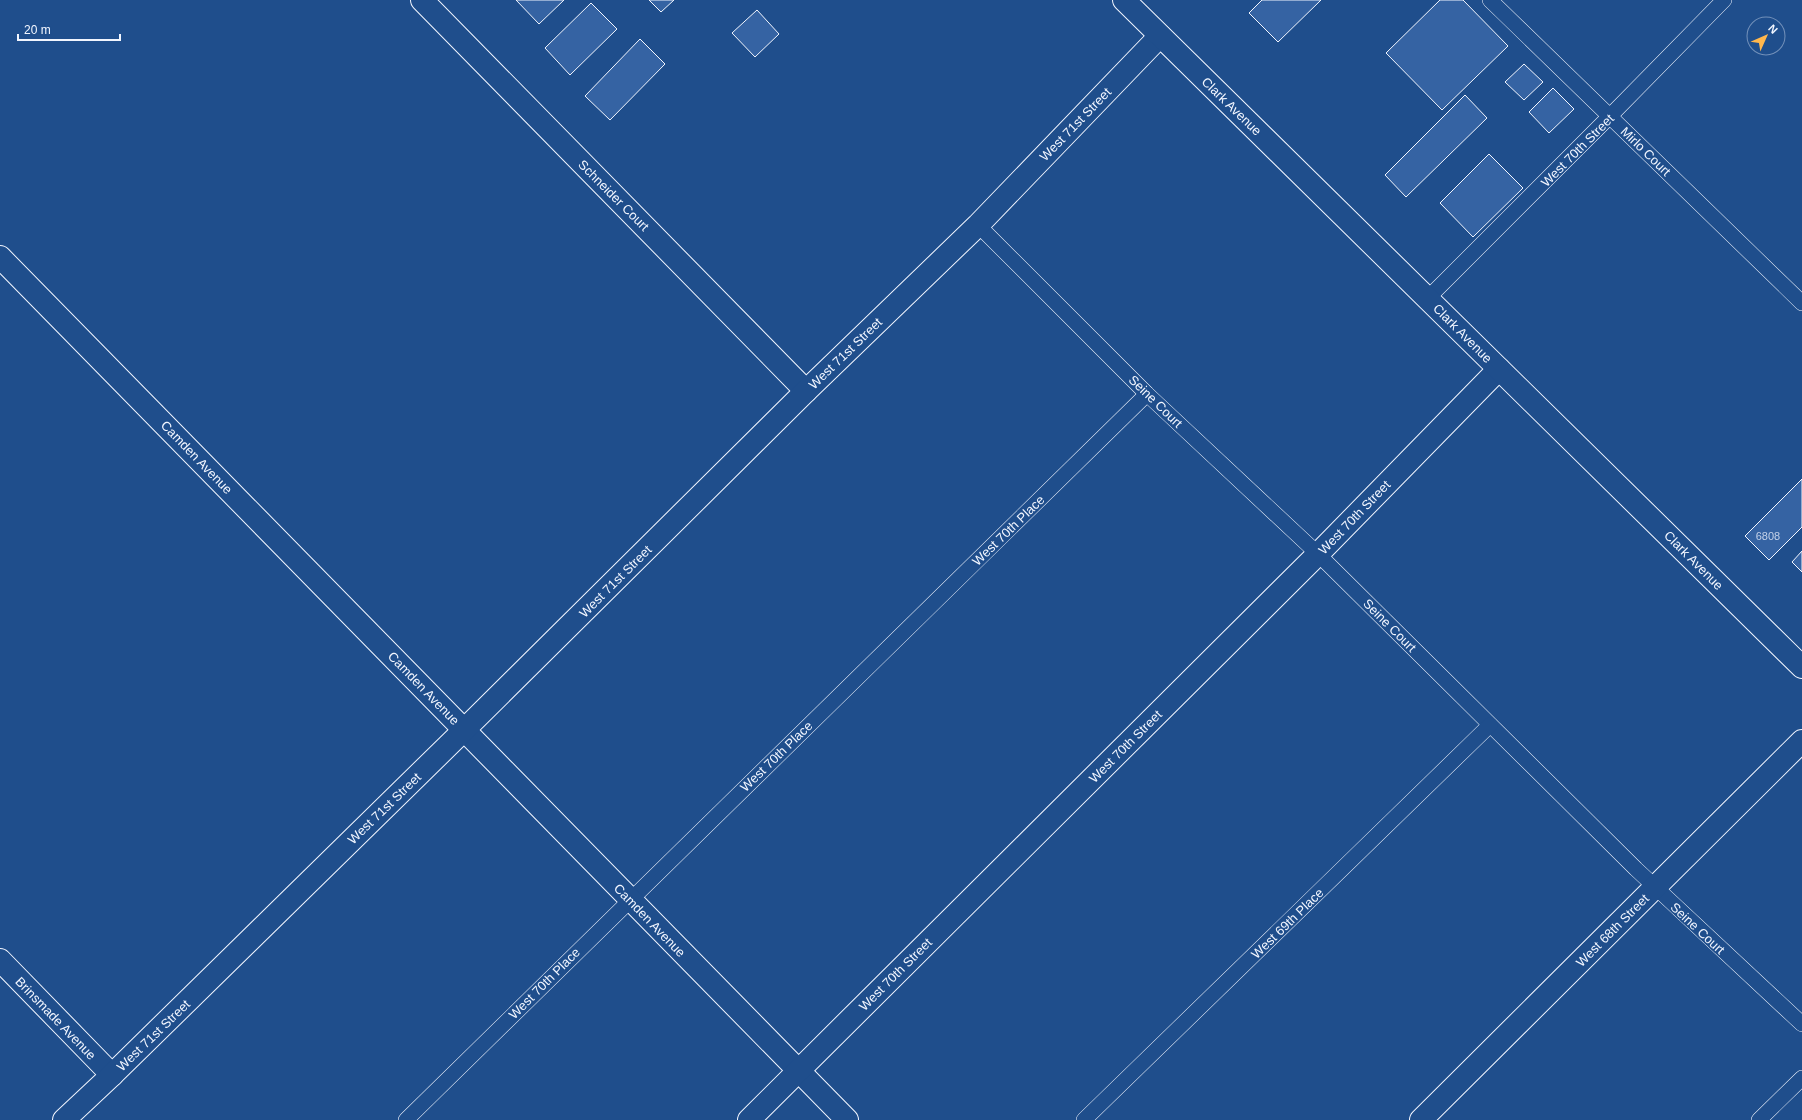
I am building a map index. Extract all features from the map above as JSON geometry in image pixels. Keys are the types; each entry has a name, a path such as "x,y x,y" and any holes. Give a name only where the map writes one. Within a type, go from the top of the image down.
{"street":[{"name":"Schneider Court","path":"422,0 806,391"},
{"name":"Clark Avenue","path":"1124,0 1802,667"},
{"name":"West 71st Street","path":"64,1120 112,1075 464,730 806,391 978,225 1160,36"},
{"name":"Camden Avenue","path":"0,257 847,1120"},
{"name":"West 70th Street","path":"749,1120 1318,554 1499,369"},
{"name":"West 68th Street","path":"1421,1120 1802,741"},
{"name":"Brinsmade Avenue","path":"0,960 112,1075"}],"lane":[{"name":"Mirlo Court","path":"1490,0 1802,303"},
{"name":"West 70th Street","path":"1428,298 1724,0"},
{"name":"Seine Court","path":"978,225 1147,394 1318,554 1655,888 1802,1024"},
{"name":"West 70th Place","path":"406,1120 1147,394"},
{"name":"West 69th Place","path":"1084,1120 1490,725"},
{"path":"1759,1120 1802,1078"}],"building":[{"path":"516,0 564,0 539,24"},
{"path":"649,0 674,0 661,12"},
{"path":"1262,0 1321,0 1278,42 1249,13"},
{"path":"1440,0 1463,0 1508,46 1442,110 1386,53"},
{"path":"591,3 617,29 570,75 545,48"},
{"path":"757,10 779,34 755,57 732,33"},
{"path":"640,39 665,64 610,120 585,96"},
{"path":"1524,64 1543,82 1524,100 1505,82"},
{"path":"1553,88 1574,109 1549,133 1529,112"},
{"path":"1465,95 1487,118 1406,197 1385,175"},
{"path":"1489,154 1523,188 1473,237 1440,203"},
{"path":"1802,479 1802,527 1769,560 1745,536"},
{"path":"1802,551 1802,572 1792,562"}]}
